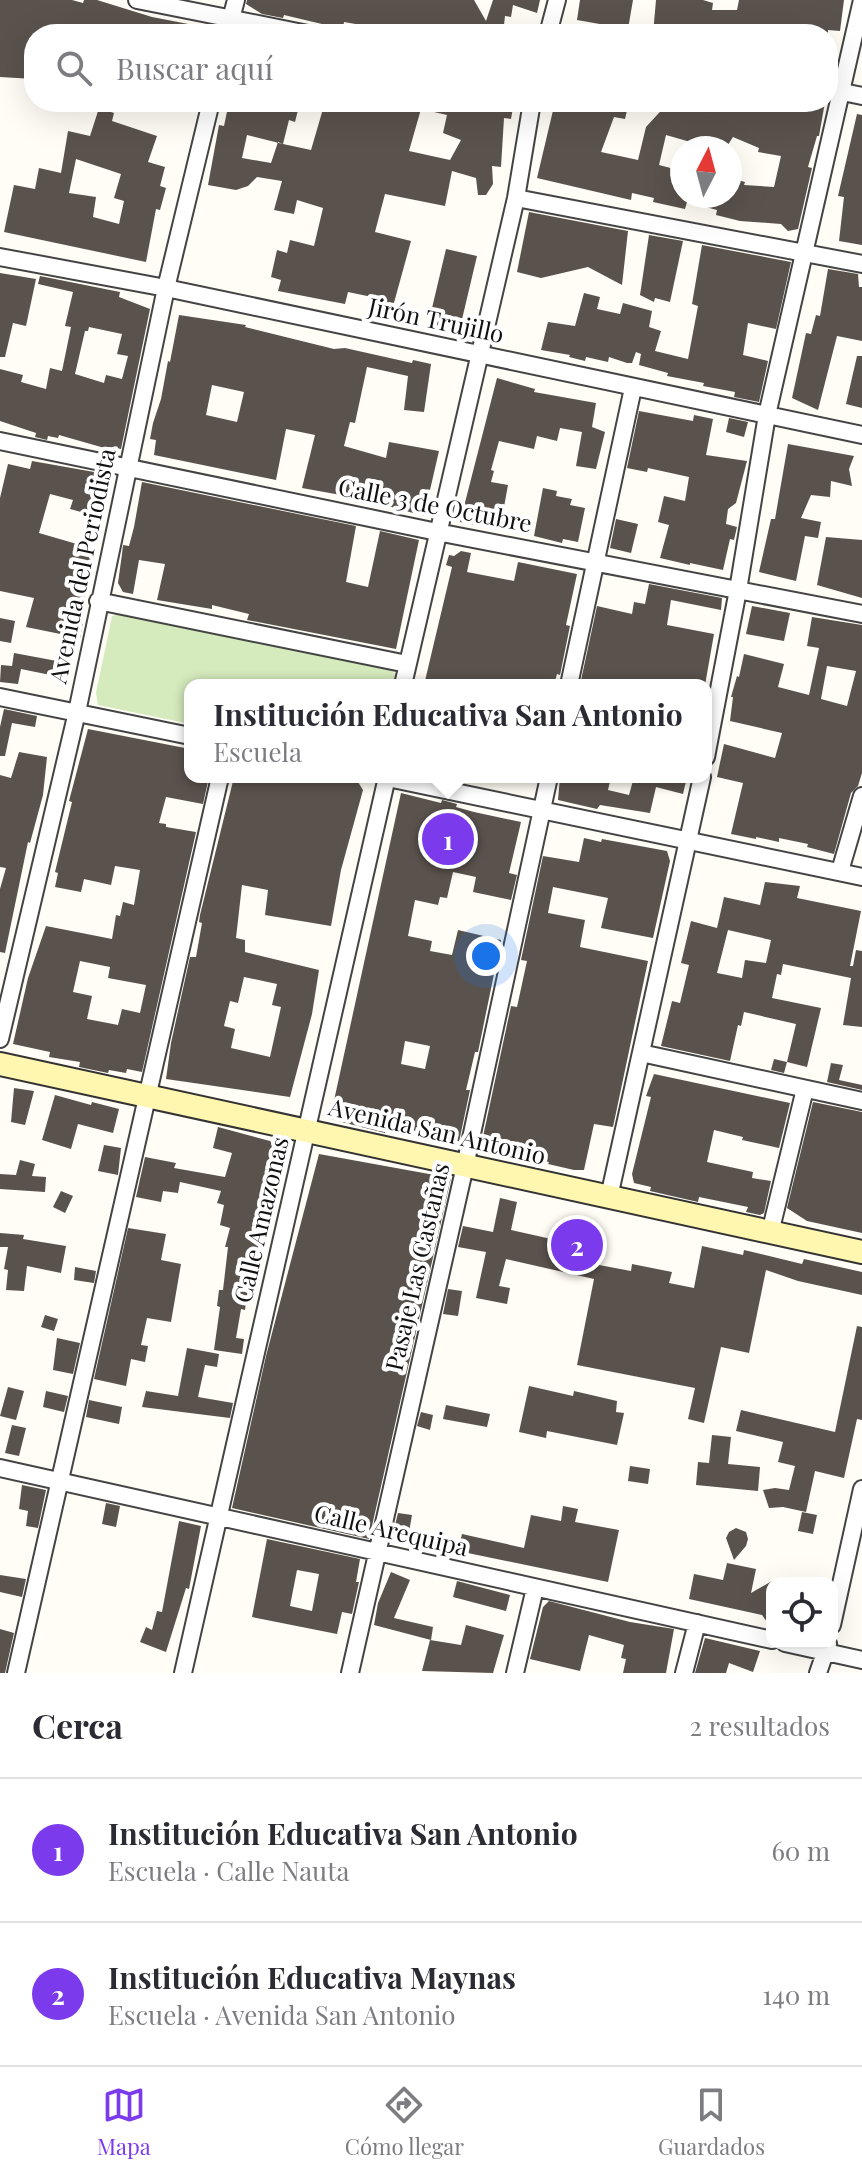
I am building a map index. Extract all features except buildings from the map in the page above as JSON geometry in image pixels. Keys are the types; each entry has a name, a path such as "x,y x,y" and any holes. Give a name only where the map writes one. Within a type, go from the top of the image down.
{"main road":[{"name":"Avenida San Antonio","path":"0,1064 862,1252"}],"street":[{"path":"137,0 222,24"},
{"path":"230,24 236,0"},
{"path":"556,24 557,0"},
{"path":"838,77 862,0"},
{"path":"838,91 862,96"},
{"name":"Avenida del Periodista","path":"0,1039 77,712 166,288 209,112"},
{"path":"404,679 516,198 530,112"},
{"path":"712,726 767,415 804,252 830,112"},
{"path":"516,198 862,264"},
{"name":"Jirón Trujillo","path":"0,257 166,288 862,435"},
{"path":"570,679 633,388"},
{"path":"0,460 2,441"},
{"name":"Calle 3 de Octubre","path":"2,441 437,532 862,614"},
{"path":"98,601 407,664"},
{"path":"0,697 184,735"},
{"path":"16,1673 219,783"},
{"name":"Calle Amazonas","path":"183,1673 385,783"},
{"path":"413,783 862,877"},
{"name":"Pasaje Las Castañas","path":"350,1673 548,783"},
{"path":"609,1197 701,783"},
{"path":"840,871 862,796"},
{"path":"641,1053 862,1101"},
{"path":"770,1233 805,1089"},
{"name":"Calle Arequipa","path":"0,1468 766,1639"},
{"path":"838,1598 862,1489"},
{"path":"515,1673 535,1588"},
{"path":"684,1673 697,1623"},
{"path":"818,1673 827,1649"},
{"path":"830,1649 862,1660"}],"green space":[{"path":"128,612 388,666 396,675 395,679 184,679 184,723 98,705 96,693 112,616"}],"place":[{"name":"Institución Educativa San Antonio","path":"448,839"},
{"name":"Institución Educativa Maynas","path":"577,1245"}]}
